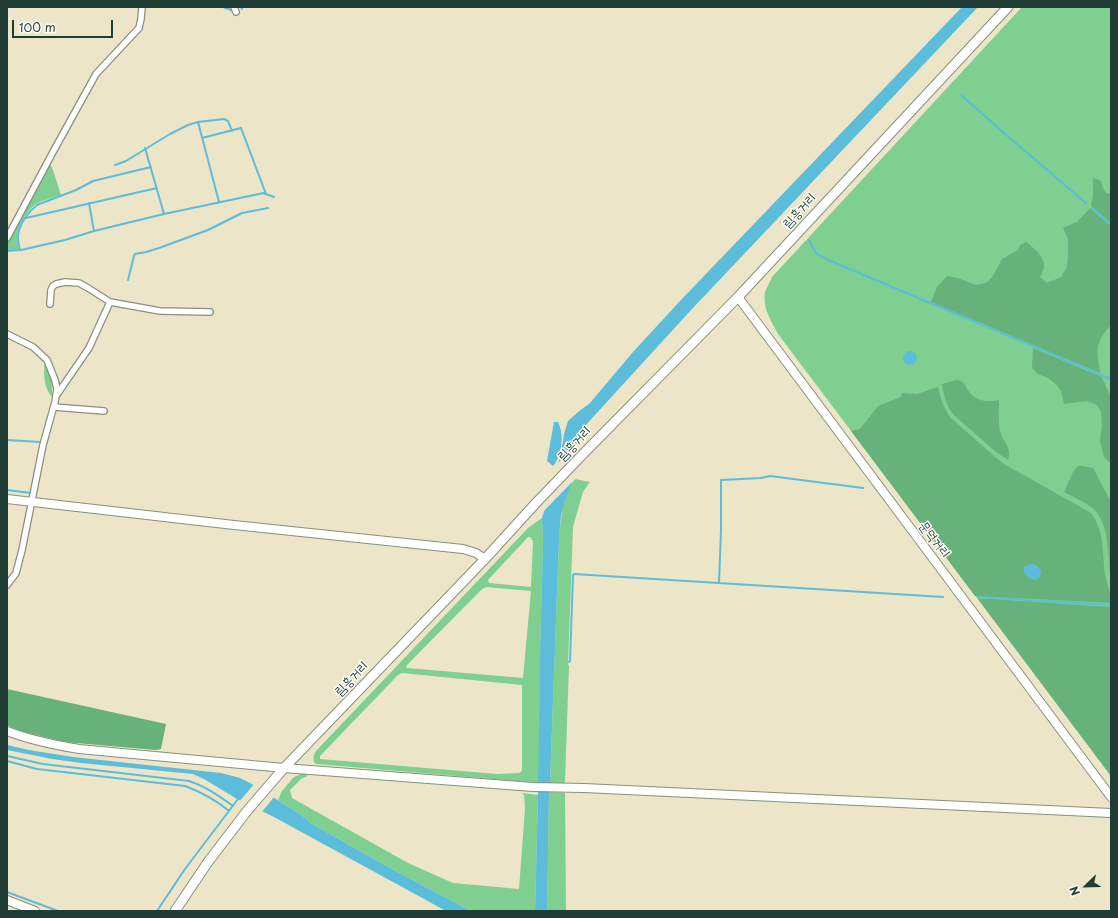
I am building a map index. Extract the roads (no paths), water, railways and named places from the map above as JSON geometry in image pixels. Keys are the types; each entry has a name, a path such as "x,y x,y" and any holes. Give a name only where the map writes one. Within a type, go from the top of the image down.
{"main road":[{"name":"림흥거리","path":"175,911 208,862 247,811 284,768 485,559 584,453 738,297 1008,7"}],"street":[{"path":"7,238 96,74 139,28 142,7"},
{"path":"50,304 51,290 53,286 65,282 79,283 110,302 160,311 210,312"},
{"name":"문덕거리","path":"738,297 1111,797"},
{"path":"56,396 90,348 110,302"},
{"path":"7,334 33,347 47,360 55,380 56,389 54,407 43,444 22,550 16,573 7,585"},
{"path":"54,407 104,411"},
{"path":"7,499 463,549 476,553 485,559"},
{"path":"7,730 27,738 79,749 284,768 533,787 584,788 1107,813"},
{"path":"7,900 23,909 35,911"}],"water":[{"path":"962,7 978,7 692,309 584,427 578,439 572,483 561,515 559,539 549,793 547,911 535,911 543,541 542,518 561,454 564,434 568,421 590,403 633,352 680,301"},
{"path":"907,351 913,351 917,355 917,361 913,365 907,365 903,361 903,355"},
{"path":"554,422 558,422 562,440 559,455 553,466 547,461"},
{"path":"1032,564 1036,565 1041,571 1040,577 1037,580 1029,578 1024,572 1024,567"},
{"path":"7,745 73,757 221,773 240,778 300,814 312,824 471,911 446,911 193,774 52,759 7,750"}],"waterway":[{"path":"223,7 231,10"},
{"path":"961,95 1086,203"},
{"path":"115,165 126,161 170,134 198,122 224,119 228,121 232,131"},
{"path":"198,122 219,202"},
{"path":"202,138 241,128 266,194"},
{"path":"145,148 164,214"},
{"path":"20,250 18,232 27,215 37,205 76,190 93,181 151,167"},
{"path":"26,218 157,188"},
{"path":"7,251 21,250 164,214 263,193 274,197"},
{"path":"89,203 94,231"},
{"path":"128,280 135,254 159,248 208,230 242,213 268,208"},
{"path":"1092,208 1111,225"},
{"path":"809,240 817,254 824,258 1111,379"},
{"path":"7,440 40,442"},
{"path":"719,583 721,480 761,478 770,476 863,488"},
{"path":"7,490 31,493"},
{"path":"569,662 574,574 943,597"},
{"path":"978,597 1111,605"},
{"path":"7,756 43,764 189,781 206,788 233,806"},
{"path":"7,761 37,769 185,786 219,803 229,811"},
{"path":"157,911 185,869 238,799"},
{"path":"7,892 58,911"}]}
